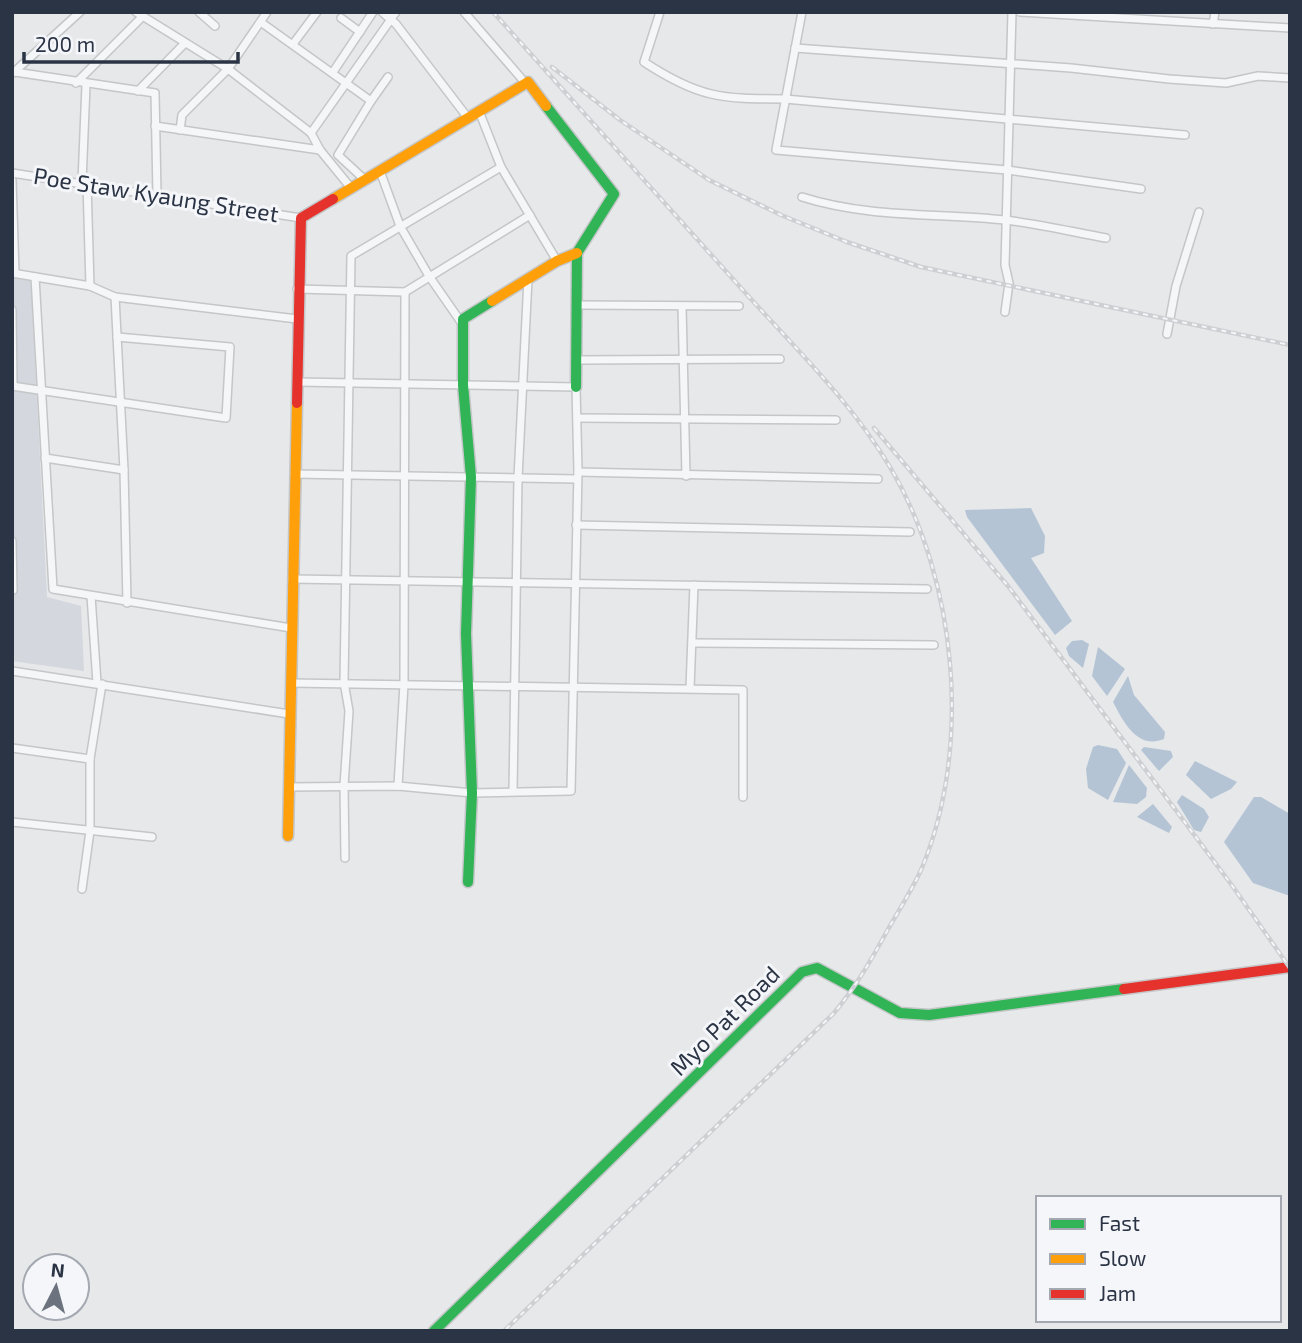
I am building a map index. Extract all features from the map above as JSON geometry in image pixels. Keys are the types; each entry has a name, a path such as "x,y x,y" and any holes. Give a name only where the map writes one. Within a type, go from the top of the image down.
{"street":[{"path":"14,73 80,12"},
{"path":"199,12 215,26"},
{"path":"293,44 317,12"},
{"path":"333,72 373,12"},
{"path":"382,12 468,118"},
{"path":"311,133 396,12"},
{"path":"464,12 521,78"},
{"path":"660,12 644,62 678,84 723,99 785,99 1009,117 1185,135"},
{"path":"802,12 776,150 1007,170 1141,189"},
{"path":"1005,312 1009,283 1005,265 1012,12"},
{"path":"1020,12 1290,28"},
{"path":"1213,24 1215,12"},
{"path":"76,83 138,14 228,69 311,133 320,150 351,188"},
{"path":"180,130 182,115 228,69 264,16 293,44 371,101"},
{"path":"341,18 359,32"},
{"path":"138,91 185,43"},
{"path":"795,48 1226,83 1258,76 1290,78"},
{"path":"14,73 155,93 157,194"},
{"path":"365,180 338,155 388,77"},
{"path":"288,836 300,218 528,82 614,194 578,253 578,418 571,791 472,793 398,786 289,787"},
{"path":"86,85 84,183 90,286"},
{"path":"479,111 501,167 557,261"},
{"path":"155,126 320,150"},
{"path":"345,858 344,786 349,711 344,682 351,256 501,167"},
{"path":"380,171 400,226 429,276 463,325"},
{"name":"Poe Staw Kyaung Street","path":"12,173 300,218"},
{"path":"12,180 14,273 90,286 115,297 297,319"},
{"path":"802,197 827,205 890,214 1007,220 1107,238"},
{"path":"1167,334 1176,286 1199,212"},
{"path":"298,289 405,292 530,215"},
{"path":"468,882 472,793 467,688 471,477 463,385 463,319 557,261 578,253"},
{"path":"35,277 53,589 291,628"},
{"path":"513,791 518,478 528,279"},
{"path":"398,786 404,684 402,580 405,292"},
{"path":"115,297 124,470 127,603"},
{"path":"577,305 739,306"},
{"path":"682,306 687,476"},
{"path":"12,310 12,386 226,418 230,347 117,337"},
{"path":"577,360 780,359"},
{"path":"297,382 576,387"},
{"path":"578,418 836,420"},
{"path":"45,458 124,470"},
{"path":"294,474 878,479"},
{"path":"576,525 910,532"},
{"path":"12,541 13,590"},
{"path":"292,579 927,589"},
{"path":"690,688 694,585"},
{"path":"82,889 90,831 90,759 99,684 91,596"},
{"path":"693,643 934,645"},
{"path":"12,671 289,714"},
{"path":"290,683 344,682 467,688 743,690 743,797"},
{"path":"12,748 90,759"},
{"path":"12,822 152,837"},
{"name":"Myo Pat Road","path":"434,1331 802,972 817,968 900,1013 925,1016 1290,967"}],"shaded area":[{"path":"12,278 31,281 47,597 81,606 84,671 12,661"}],"water":[{"path":"1031,508 1045,536 1044,553 1031,558 1072,621 1055,635 967,517 965,510"},
{"path":"1082,640 1089,644 1083,668 1069,656 1066,648 1072,641"},
{"path":"1098,647 1125,669 1107,696 1092,676"},
{"path":"1128,676 1134,695 1165,732 1164,739 1146,741 1132,732 1121,717 1113,702"},
{"path":"1098,745 1117,749 1126,763 1108,800 1088,788 1086,769 1093,747"},
{"path":"1144,747 1171,751 1173,757 1159,771 1141,750"},
{"path":"1195,761 1237,782 1231,789 1211,799 1186,775"},
{"path":"1129,765 1147,788 1146,797 1137,804 1113,802"},
{"path":"1182,795 1204,809 1209,817 1201,832 1194,830 1177,802"},
{"path":"1254,797 1261,797 1290,814 1290,896 1253,883 1224,842"},
{"path":"1153,804 1172,827 1169,833 1137,817"}],"railway":[{"path":"493,12 820,374 874,442 913,512 930,560 943,612 950,665 952,719 948,771 937,822 921,870 849,994 834,1013 504,1331"},
{"path":"552,67 620,120 709,180 781,215 847,242 921,267 1290,345"},
{"path":"874,428 1008,586 1231,884 1290,968"}],"traffic: fast":[{"path":"546,106 614,194 577,253 576,387"},
{"path":"468,882 472,793 466,634 471,477 463,385 463,319 492,301"},
{"path":"434,1331 802,972 817,968 900,1013 929,1015 1124,989"}],"traffic: slow":[{"path":"333,199 528,82 546,106"},
{"path":"492,301 557,261 577,253"},
{"path":"288,836 297,403"}],"traffic: jam":[{"path":"297,403 301,218 333,199"},
{"path":"1124,989 1290,967"}]}
